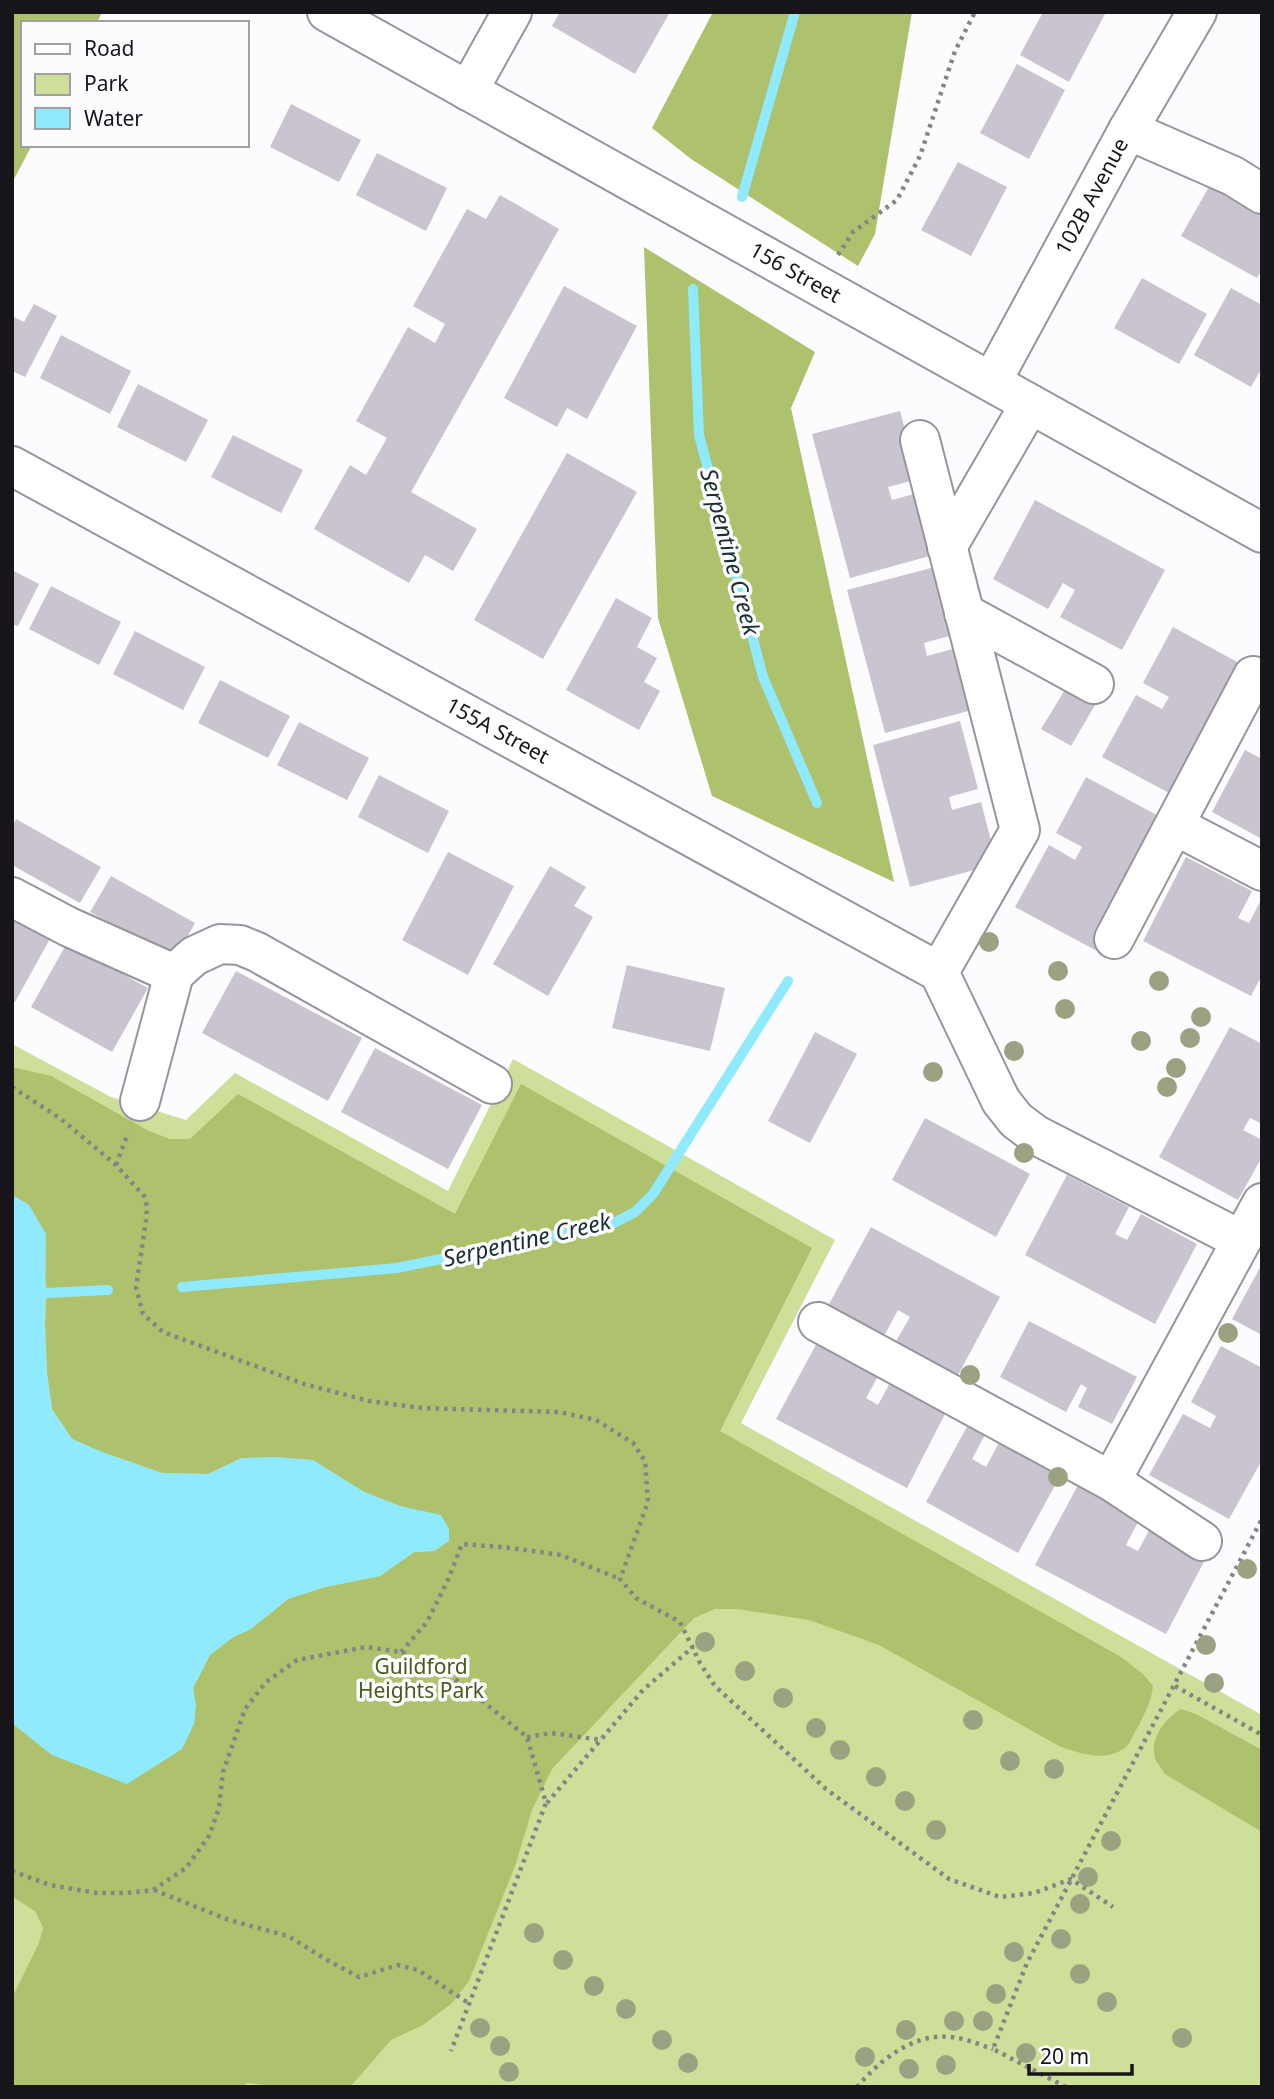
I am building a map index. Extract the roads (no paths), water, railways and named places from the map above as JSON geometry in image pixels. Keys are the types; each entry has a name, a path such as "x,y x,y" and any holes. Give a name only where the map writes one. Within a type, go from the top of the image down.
{"street":[{"name":"156 Street","path":"327,12 1262,533"},
{"path":"468,91 512,12"},
{"name":"102B Avenue","path":"992,381 1128,130 1197,12"},
{"path":"1128,130 1233,176 1262,194"},
{"path":"947,547 1030,404"},
{"path":"920,440 1020,830 939,972 1001,1101 1016,1120 1036,1135 1241,1240"},
{"name":"155A Street","path":"12,466 939,972"},
{"path":"964,613 1094,684"},
{"path":"1114,939 1253,676"},
{"path":"1176,826 1262,871"},
{"path":"12,897 91,937 174,974"},
{"path":"140,1101 174,974 194,956 220,944 240,946 257,952 492,1084"},
{"path":"1111,1481 1262,1203"},
{"path":"818,1322 1111,1481 1202,1541"}],"water":[{"path":"12,1195 29,1205 46,1234 47,1373 52,1409 72,1439 162,1473 208,1474 242,1458 313,1460 364,1492 400,1506 441,1515 449,1529 449,1541 434,1551 414,1552 380,1576 325,1587 288,1599 251,1629 233,1637 210,1655 193,1688 196,1706 194,1724 182,1749 127,1784 52,1755 12,1723"}],"waterway":[{"name":"Serpentine Creek","path":"742,197 795,12"},
{"name":"Serpentine Creek","path":"693,289 699,435 763,677 817,803"},
{"name":"Serpentine Creek","path":"182,1287 397,1268 612,1224 635,1212 653,1194 788,981"},
{"name":"Serpentine Creek","path":"46,1293 108,1290"}],"park label":[{"name":"Guildford Heights Park","path":"421,1679"}]}
